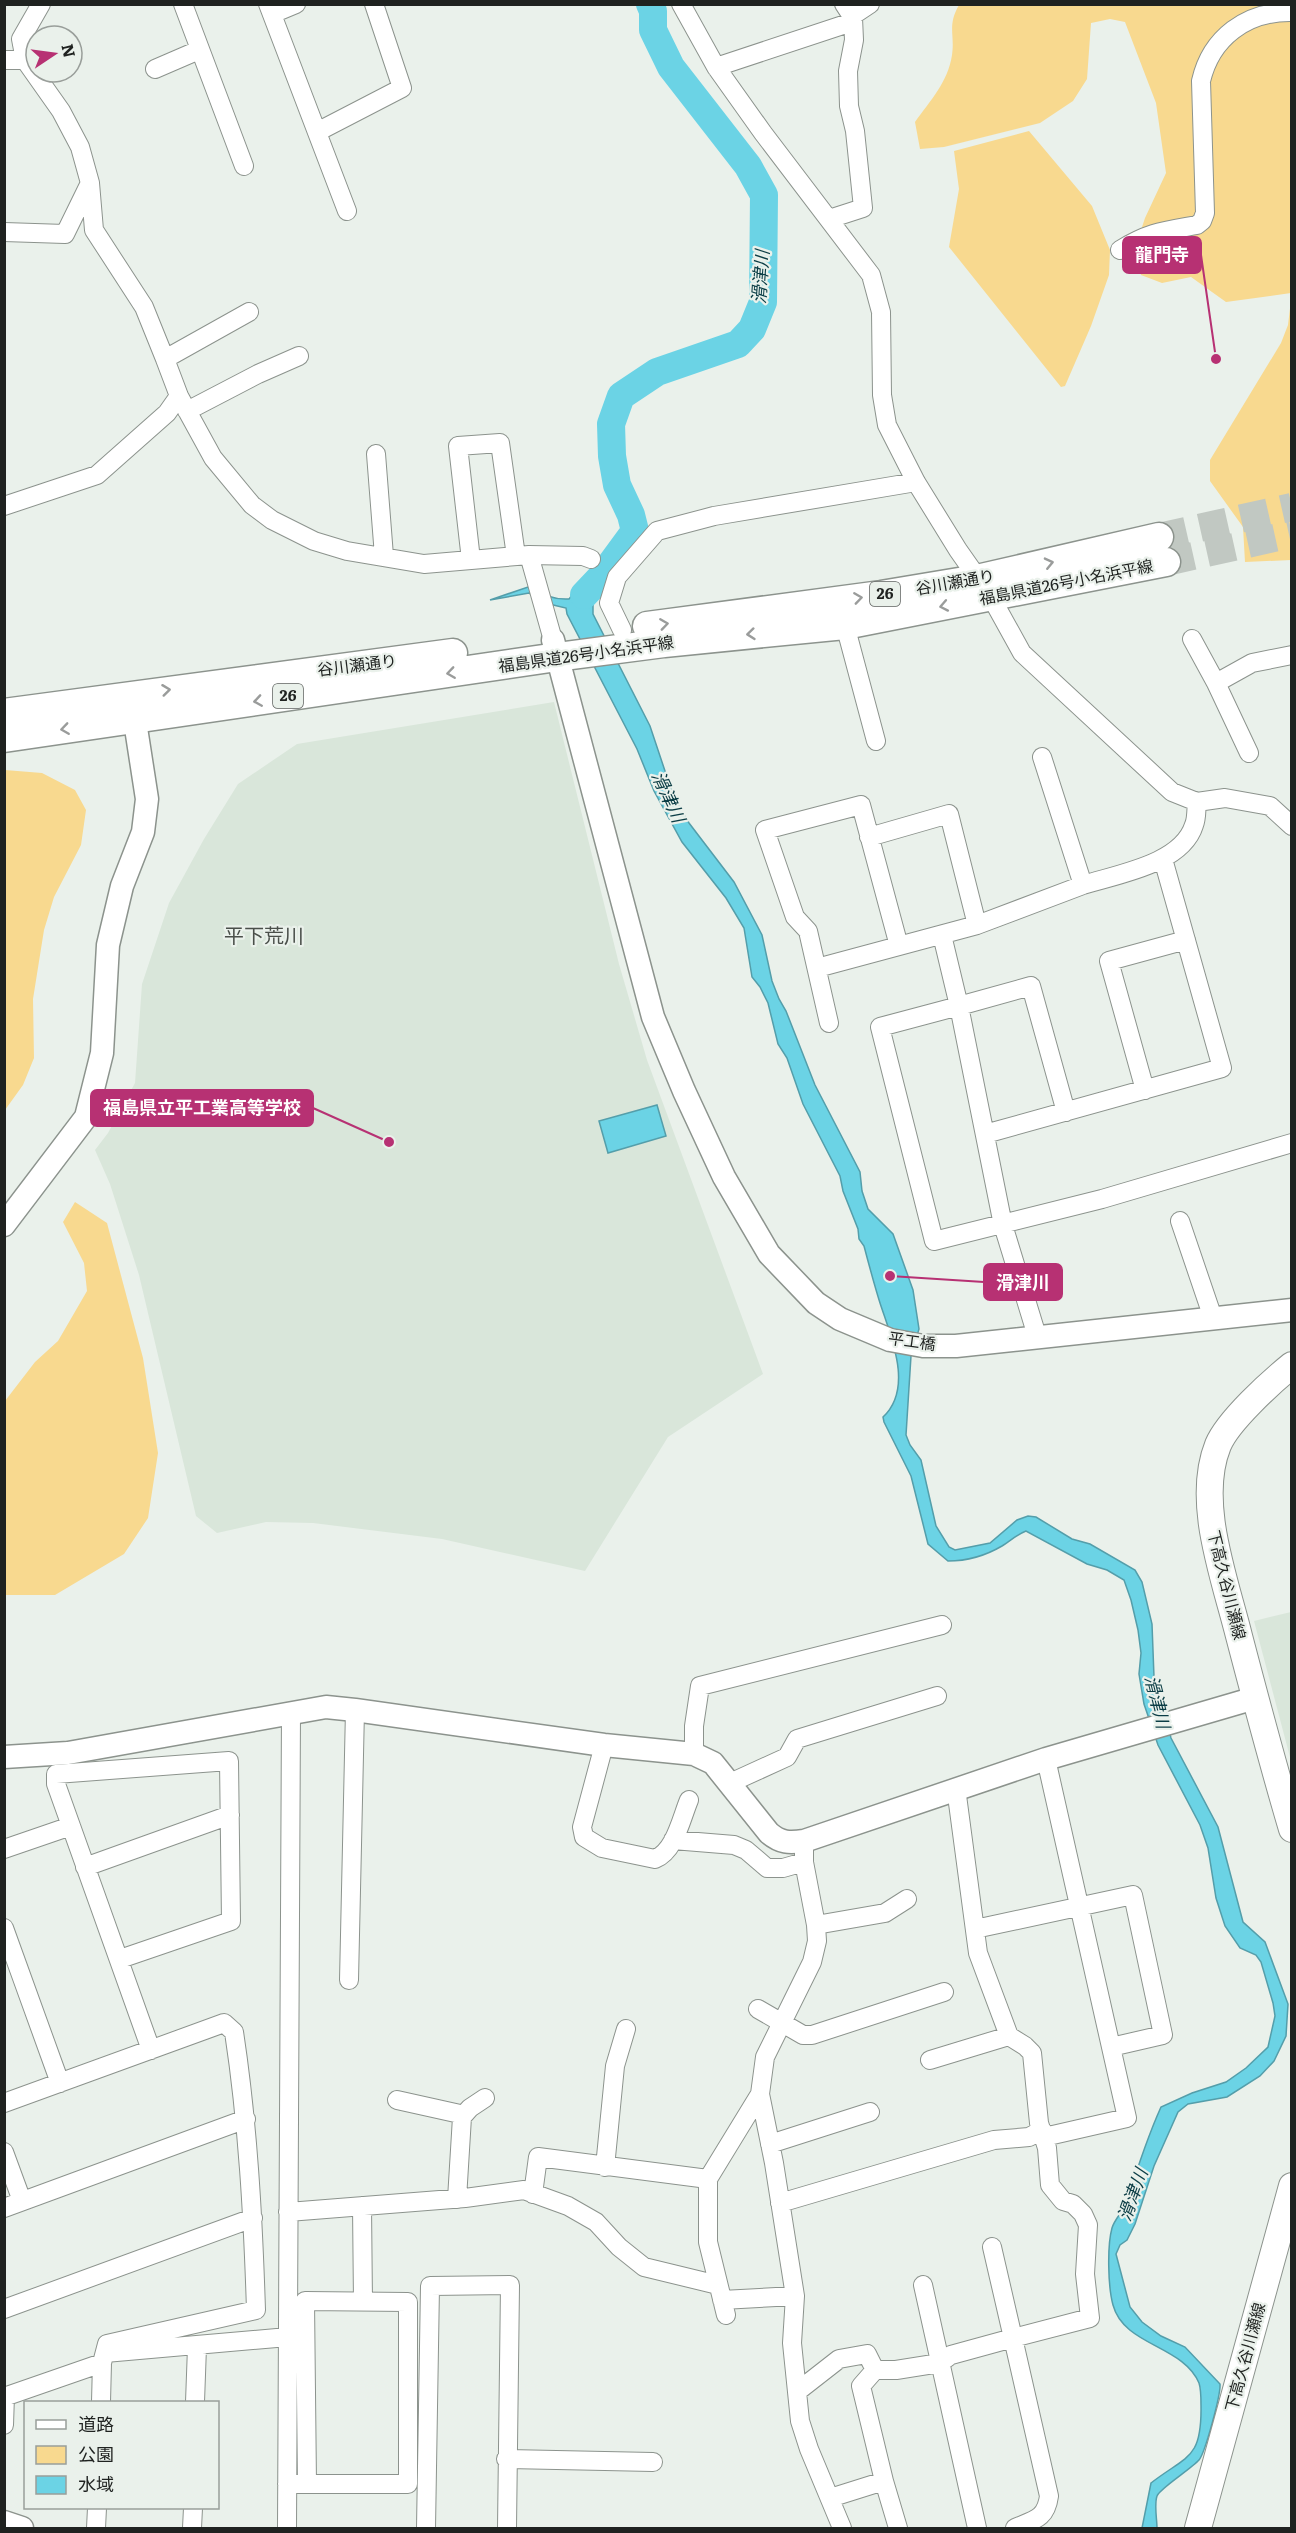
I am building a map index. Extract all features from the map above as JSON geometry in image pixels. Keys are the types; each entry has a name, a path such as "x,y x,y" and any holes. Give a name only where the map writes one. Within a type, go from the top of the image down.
{"main road":[{"name":"福島県道26号小名浜平線","path":"4,738 133,707 562,648 616,637 845,625 984,588 1163,550"},
{"name":"谷川瀬通り","path":"616,637 881,595 984,588"},
{"name":"26","path":"4,713 133,707"},
{"name":"下高久谷川瀬線","path":"1292,1365 1230,1426 1218,1444 1212,1465 1210,1502 1212,1523 1255,1698 1292,1829"},
{"name":"下高久谷川瀬線","path":"1198,2529 1292,2186"}],"street":[{"path":"30,24 41,4"},
{"path":"183,4 244,166"},
{"path":"296,4 270,9 347,211"},
{"path":"317,132 402,88 374,4"},
{"path":"681,4 716,67 871,275 880,312 882,395 887,425 916,482 984,588 1022,653 1172,792 1197,802 1226,798 1263,804 1270,806 1292,826"},
{"path":"849,11 870,4"},
{"path":"716,67 849,23 849,11"},
{"path":"830,219 862,208 855,131 849,106 848,71 854,40 849,11"},
{"path":"1120,250 1145,235 1197,225 1202,221 1205,213 1201,81 1205,64 1220,40 1233,28 1264,14 1292,12"},
{"path":"24,34 21,39 24,55"},
{"path":"155,69 199,50"},
{"path":"4,60 24,60"},
{"path":"42,84 61,111 80,147 90,183 94,230 144,307 183,404 213,458 252,505 272,520 314,540 347,551 424,564 523,555 583,556 591,559"},
{"path":"4,232 65,234 90,183"},
{"path":"165,359 249,312"},
{"path":"4,506 97,475 167,412 299,356"},
{"path":"471,560 458,446 500,443 523,555 562,648"},
{"path":"376,454 384,556"},
{"path":"616,637 609,603 617,577 657,531 714,516 916,482"},
{"path":"845,625 876,741"},
{"path":"1192,639 1249,753"},
{"name":"平工橋","path":"562,648 653,1017 724,1177 770,1254 816,1303 840,1319 870,1333 890,1340 923,1346 956,1346 1292,1310"},
{"path":"1216,683 1252,663 1292,655"},
{"path":"4,1225 86,1117 102,1053 108,945 122,886 142,832 147,799 133,707"},
{"path":"1042,758 1083,885"},
{"path":"817,968 977,925 1083,885 1163,859 1187,840 1194,825 1197,802"},
{"path":"829,1023 808,931 795,917 765,830 861,805 899,946"},
{"path":"869,837 949,814 977,925"},
{"path":"985,1134 1222,1068 1163,859"},
{"path":"942,935 959,1006 1003,1225 1037,1336"},
{"path":"1144,1090 1109,960 1186,940"},
{"path":"1066,1112 1030,986 880,1027 934,1241 1003,1225 1292,1143"},
{"path":"1180,1221 1213,1318"},
{"path":"694,1754 694,1726 700,1686 942,1625"},
{"path":"730,1783 787,1757 797,1739 936,1696"},
{"path":"673,1840 734,1845 746,1850 767,1868 783,1868 804,1851 956,1788 1046,1759 1255,1698"},
{"path":"4,1756 68,1753 326,1707 355,1710 604,1745 694,1754 713,1763 778,1841 789,1843 804,1851"},
{"path":"349,1980 355,1710"},
{"path":"287,2529 291,1712"},
{"path":"604,1745 582,1827 584,1837 602,1848 655,1859 662,1857 673,1840 688,1800"},
{"path":"780,2203 994,2140 1029,2137 1127,2118 1046,1759"},
{"path":"120,1959 231,1921 229,1761 56,1774 56,1784 151,2050"},
{"path":"898,2529 861,2386 875,2370 896,2370 940,2363 951,2355 1090,2318 1085,2274 1088,2225 1083,2214 1073,2204 1063,2201 1050,2185 1032,2053 1009,2036 978,1953 956,1788"},
{"path":"85,1867 230,1815"},
{"path":"4,1849 71,1826"},
{"path":"804,1851 816,1925 816,1941 812,1962 765,2057 760,2094 795,2296 792,2343 800,2421 842,2529"},
{"path":"975,1929 1133,1894 1163,2035 1111,2047"},
{"path":"816,1925 885,1912 907,1899"},
{"path":"4,1928 60,2083"},
{"path":"758,2009 803,2035 812,2035 944,1992"},
{"path":"4,2103 224,2024 234,2032 246,2119 253,2218 256,2310 107,2344 103,2358 101,2401"},
{"path":"605,2167 615,2066 626,2029"},
{"path":"930,2060 1009,2036"},
{"path":"722,2300 708,2241 708,2179 760,2094"},
{"path":"457,2199 462,2117 470,2108 485,2098"},
{"path":"397,2100 460,2114 462,2117"},
{"path":"770,2144 870,2112"},
{"path":"4,2208 246,2119"},
{"path":"4,2152 22,2201"},
{"path":"533,2194 538,2157 708,2179"},
{"path":"288,2212 457,2199 524,2190 568,2206 596,2222 619,2247 644,2267 722,2300 795,2296"},
{"path":"362,2206 363,2302"},
{"path":"4,2308 253,2218"},
{"path":"992,2247 1049,2496 1047,2509 1039,2518 1015,2529"},
{"path":"426,2529 430,2286 510,2285 506,2460 507,2529"},
{"path":"923,2285 977,2529"},
{"path":"287,2484 307,2484 408,2484 408,2302 305,2301 307,2484"},
{"path":"4,2425 5,2397 103,2358 288,2337"},
{"path":"195,2401 196,2347"},
{"path":"798,2391 839,2359 867,2354 875,2370"},
{"path":"506,2460 653,2462"},
{"path":"830,2498 884,2481"},
{"path":"96,2529 97,2509"},
{"path":"192,2529 193,2509"},
{"path":"4,2522 21,2528"}],"shaded area":[{"path":"554,702 619,964 647,1060 763,1374 668,1437 585,1571 442,1539 313,1523 266,1522 217,1533 196,1516 139,1275 110,1184 95,1150 108,1133 135,1083 142,984 169,903 204,839 238,784 297,744"},
{"path":"1292,1612 1291,1761 1254,1621"}],"green space":[{"path":"959,5 1291,5 1291,293 1226,302 1191,277 1162,283 1141,275 1134,251 1145,218 1166,173 1156,103 1125,22 1110,19 1091,23 1087,79 1073,101 1040,123 944,147 920,149 915,122 938,91 947,74 953,48 953,19"},
{"path":"1029,131 1092,206 1110,250 1109,275 1091,326 1065,386 1061,387 949,247 959,189 954,151"},
{"path":"1291,300 1291,560 1245,562 1243,527 1210,481 1210,460 1281,343 1288,325"},
{"path":"5,770 42,773 75,790 86,810 81,845 54,897 44,930 33,999 34,1058 23,1085 5,1110"},
{"path":"75,1202 107,1223 143,1358 158,1453 148,1518 124,1554 55,1595 5,1595 5,1401 35,1362 58,1341 87,1291 84,1263 63,1222"}],"water":[{"path":"601,560 615,569 593,601 593,614 650,726 674,798 689,823 734,882 762,935 772,981 815,1085 860,1172 862,1191 868,1209 893,1234 913,1290 919,1329 911,1356 906,1435 921,1460 936,1526 949,1547 955,1550 990,1543 1017,1520 1028,1516 1036,1517 1072,1539 1090,1544 1135,1570 1142,1582 1152,1624 1154,1677 1171,1738 1218,1827 1243,1922 1265,1942 1288,2004 1286,2036 1274,2061 1260,2076 1227,2097 1188,2104 1178,2112 1154,2166 1135,2224 1127,2240 1120,2245 1116,2254 1130,2307 1142,2322 1161,2336 1185,2347 1220,2384 1212,2423 1202,2455 1157,2496 1157,2528 1142,2528 1151,2483 1183,2461 1195,2446 1201,2423 1200,2388 1191,2370 1168,2352 1141,2338 1119,2319 1111,2297 1109,2277 1109,2245 1112,2228 1126,2205 1161,2107 1192,2093 1226,2082 1246,2068 1268,2047 1275,2016 1273,2003 1261,1962 1256,1955 1240,1948 1225,1926 1216,1898 1208,1848 1200,1825 1158,1745 1144,1704 1139,1674 1141,1653 1138,1630 1124,1580 1107,1570 1087,1564 1026,1531 989,1553 962,1560 948,1561 928,1544 911,1476 883,1417 892,1405 897,1392 899,1377 894,1346 840,1176 803,1104 787,1058 778,1044 768,1003 752,977 744,928 726,898 682,842 654,791 637,749 567,614 566,608 549,604 529,593 490,600 528,587 552,597 569,599"},
{"path":"657,1105 666,1136 608,1153 599,1121"}],"waterway":[{"name":"滑津川","path":"584,595 602,576 635,531 631,515 617,485 612,456 611,424 621,396 657,372 738,344 752,329 763,302 764,195 748,166 671,67 653,30 653,11 650,4"}],"tunnel":[{"path":"1159,537 1292,507"},
{"path":"1166,562 1292,534"}],"place":[{"name":"龍門寺","path":"1216,359"},
{"name":"福島県立平工業高等学校","path":"389,1142"},
{"name":"滑津川","path":"890,1276"}],"district":[{"name":"平下荒川","path":"264,936"}]}
